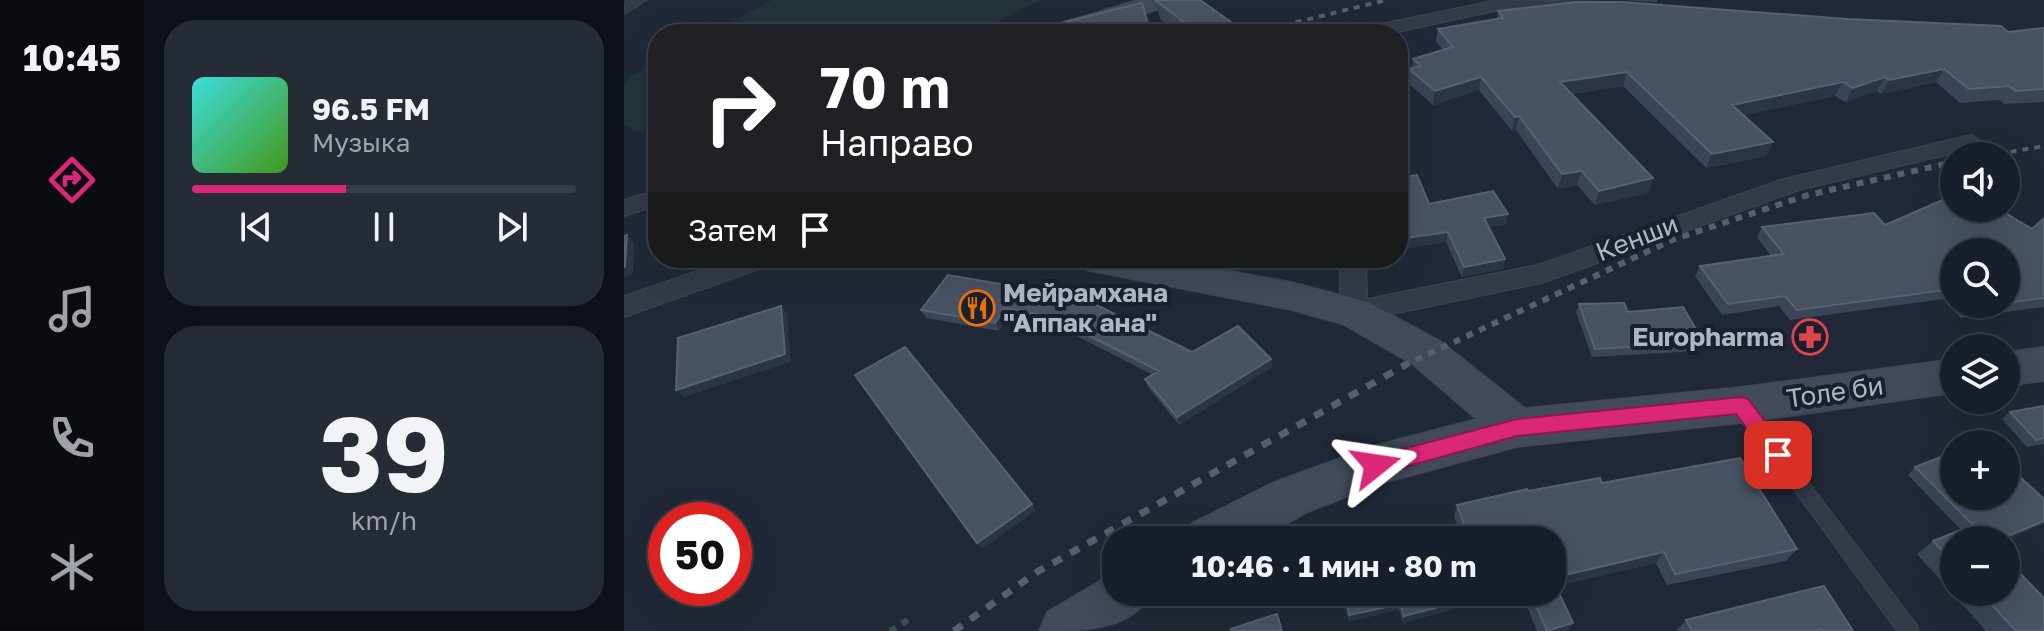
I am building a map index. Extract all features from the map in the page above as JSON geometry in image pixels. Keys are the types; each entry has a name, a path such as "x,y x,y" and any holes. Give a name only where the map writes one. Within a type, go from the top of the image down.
{"main road":[{"path":"1087,24 1163,0"},
{"path":"1143,268 1291,296 1354,312 1427,353 1517,428"},
{"path":"2020,367 2044,364"},
{"name":"Толе би","path":"1236,526 1291,497 1376,465 1517,428 1741,405 1940,378"},
{"path":"1066,631 1105,606"}],"street":[{"path":"1408,24 1508,3 1544,2 1619,8"},
{"name":"Кенши","path":"1354,312 1542,274 1792,184 1940,149"},
{"path":"624,192 648,194"},
{"path":"624,208 648,199"},
{"path":"624,307 735,268"},
{"path":"1353,268 1354,312"}],"lane":[{"path":"1741,405 1909,631"}],"path":[{"path":"890,631 908,620"}],"shaded area":[{"path":"772,0 1041,0 993,24 728,24"},
{"path":"648,66 648,129 637,132 624,124 624,84"}],"building":[{"path":"1200,0 1234,24 1187,24 1156,1"},
{"path":"1578,2 1622,2 1848,19 2001,26 2008,32 2044,28 2044,89 2016,91 2009,86 1969,89 1944,69 1889,80 1885,77 1853,88 1843,82 1732,105 1773,142 1712,154 1627,72 1560,82 1653,178 1599,191 1582,171 1562,174 1519,116 1515,117 1481,77 1435,91 1409,69 1421,66 1413,59 1453,47 1438,29 1503,18 1498,11"},
{"path":"1142,3 1148,24 1056,24"},
{"path":"1417,175 1429,204 1493,191 1508,214 1484,218 1505,259 1464,267 1448,232 1408,238 1408,176"},
{"path":"1940,201 1940,222 2020,222 2032,229 2044,218 2044,298 2020,301 2020,238 1940,238 1940,291 1797,310 1785,296 1728,304 1700,266 1784,254 1762,227 1874,213 1885,225"},
{"path":"627,235 625,266 624,267 624,236"},
{"path":"948,275 1074,294 1192,352 1238,326 1271,359 1177,417 1145,379 1159,371 1052,317 1005,308 995,323 921,310"},
{"path":"1624,303 1628,312 1683,307 1704,343 1595,349 1579,304"},
{"path":"781,306 785,354 676,390 678,338"},
{"path":"905,347 1032,504 977,543 855,375"},
{"path":"2044,406 2044,438 2036,440 2012,414 2020,414 2020,410"},
{"path":"1940,457 1940,492 1915,467"},
{"path":"1740,458 1797,549 1675,574 1664,552 1566,575 1566,526 1465,526 1457,505 1527,489 1600,478 1602,483"},
{"path":"2020,477 2044,499 2044,521 2020,531 2020,526 1974,526 1958,510 2020,510"},
{"path":"2020,573 2044,598 2044,630 2016,631 1993,606 2020,606"},
{"path":"1824,586 1853,631 1692,631 1686,620"},
{"path":"1347,606 1391,606 1349,615"},
{"path":"1401,606 1442,606 1404,616"},
{"path":"1536,606 1565,606 1573,623 1547,631"},
{"path":"1277,614 1282,631 1231,631 1231,629"}],"railway":[{"path":"1289,24 1386,0"},
{"path":"2020,150 2044,146"},
{"path":"1406,365 1672,240 1808,195 1940,165"},
{"path":"954,631 1037,572 1406,365"}],"place":[{"name":"Мейрамхана \"Аппак ана\"","path":"977,308"},
{"name":"Europharma","path":"1810,337"}],"route":[{"path":"1376,465 1517,428 1741,405 1778,455"}]}
